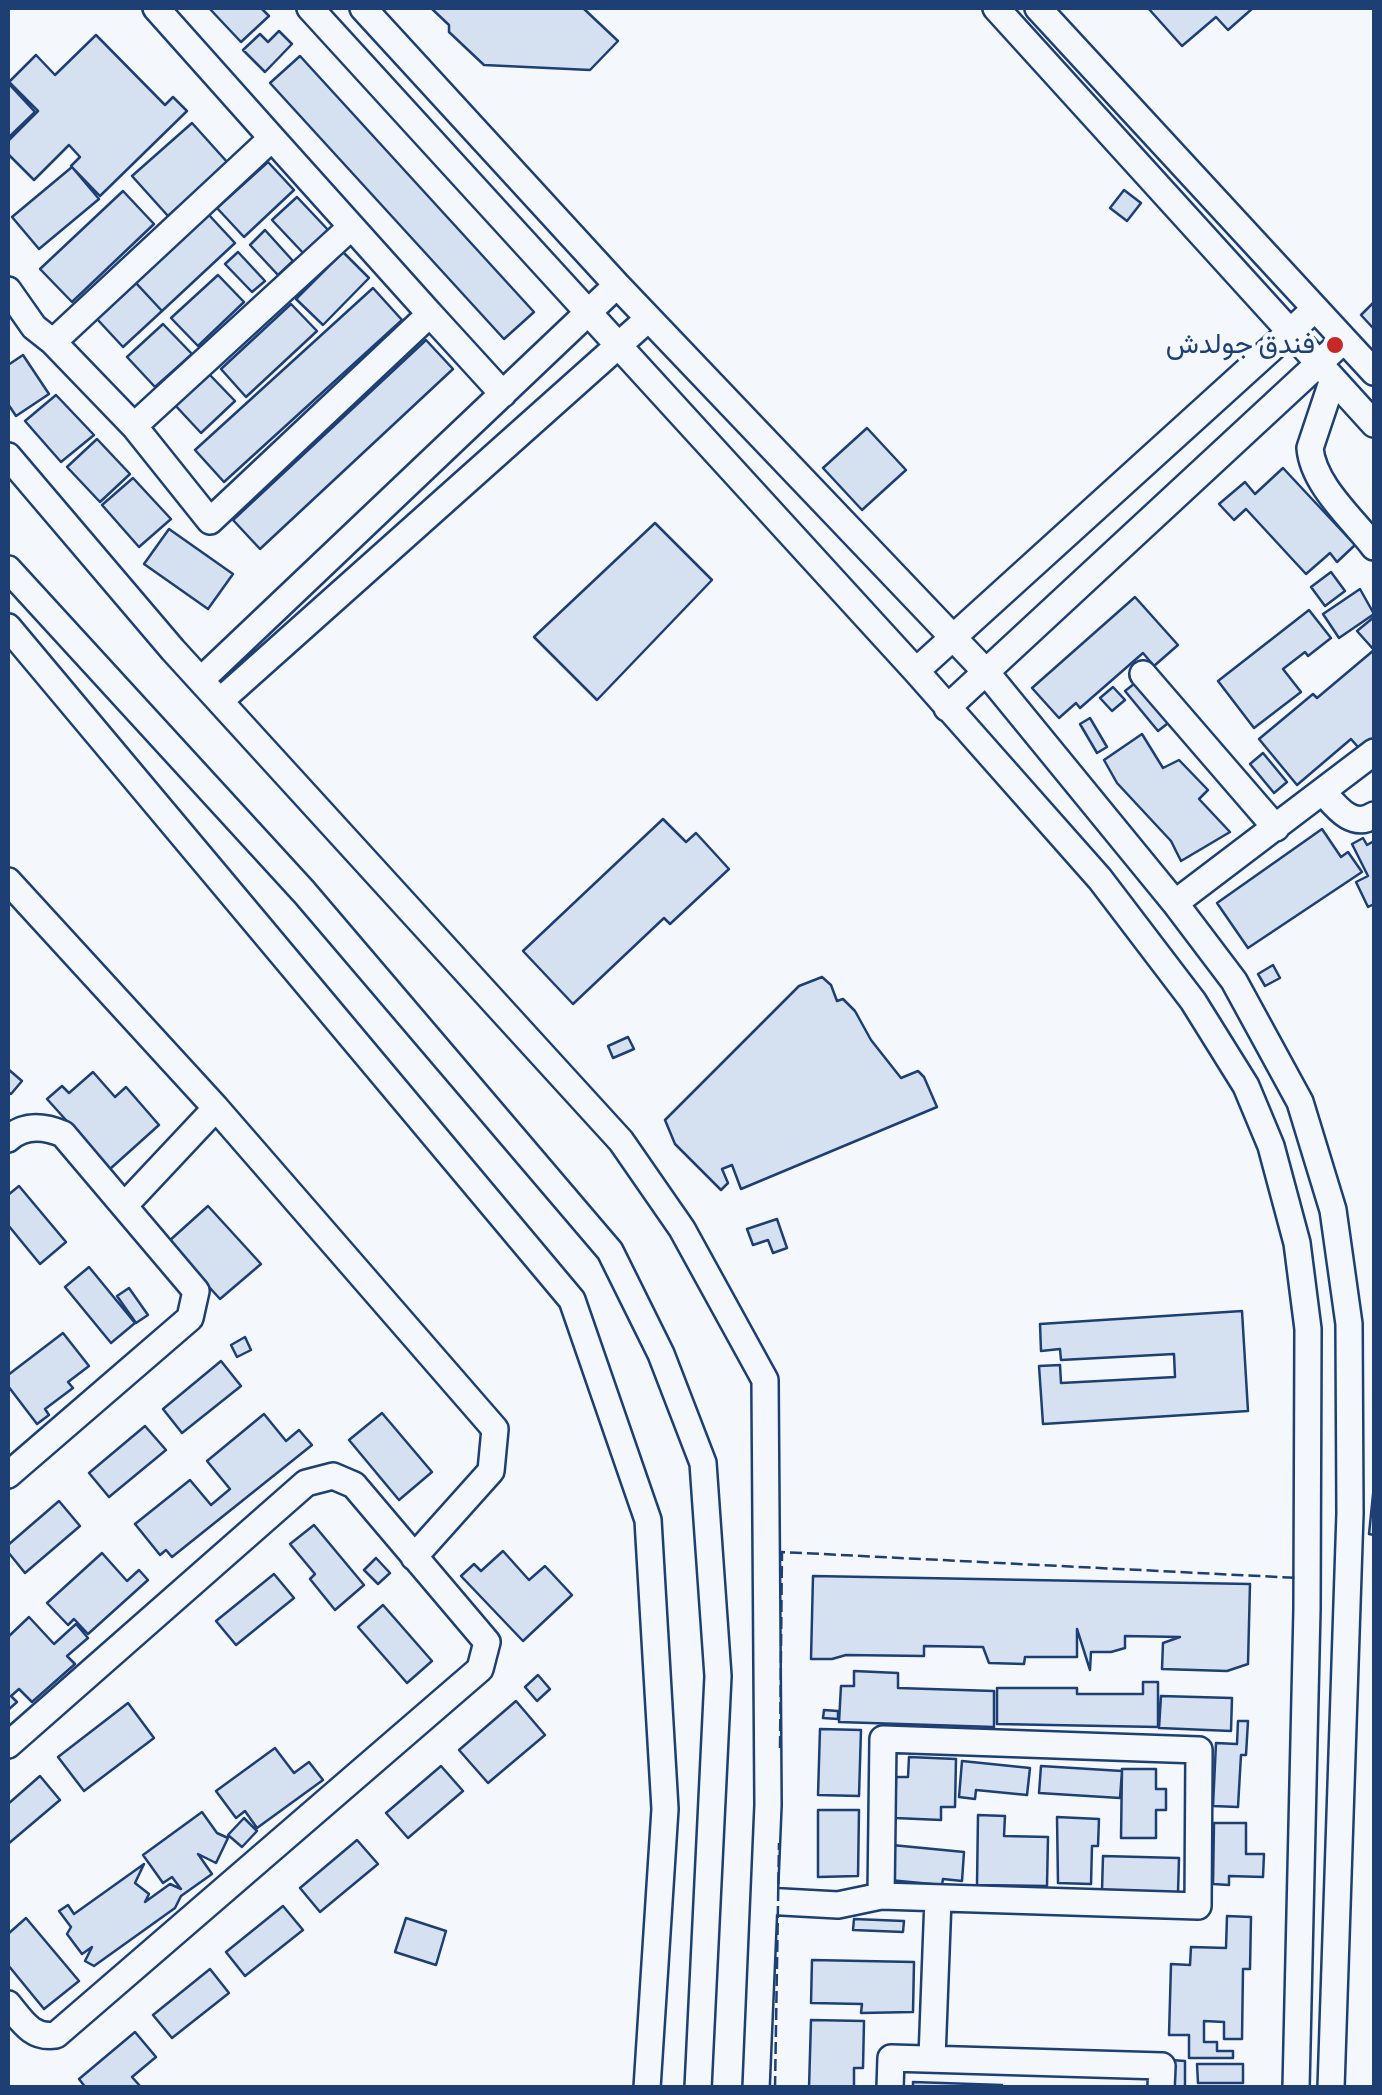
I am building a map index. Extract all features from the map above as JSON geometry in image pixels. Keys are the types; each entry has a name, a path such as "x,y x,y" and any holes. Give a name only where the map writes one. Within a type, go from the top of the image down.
{"street":[{"path":"156,8 503,394"},
{"path":"310,8 916,671 1100,879 1193,1001 1246,1086 1271,1146 1297,1244 1308,1330 1296,2088"},
{"path":"363,8 617,285 986,672 1175,902 1234,981 1300,1102 1332,1210 1346,1305 1350,1513 1330,2088"},
{"path":"996,8 1374,424"},
{"path":"1038,8 1315,309 1358,342 1374,372"},
{"path":"53,342 272,138"},
{"path":"134,426 350,228"},
{"path":"200,680 617,285"},
{"path":"8,290 34,328 53,342 134,426 210,521 430,314"},
{"path":"916,671 1315,309"},
{"path":"220,701 648,318"},
{"path":"947,708 1116,552 1358,342"},
{"path":"1326,371 1311,459 1374,547"},
{"path":"8,456 200,680 621,1141 682,1229 765,1380 768,1806 756,2088"},
{"path":"1090,513 1116,552"},
{"path":"8,570 304,892 610,1251 661,1354 703,1463 718,1676 698,2088"},
{"path":"8,627 572,1300 648,1520 665,1809 647,2088"},
{"path":"1143,674 1276,828"},
{"path":"1175,902 1374,752"},
{"path":"1324,793 1354,820 1367,820 1374,815"},
{"path":"8,880 216,1108 494,1429 491,1471 414,1556"},
{"path":"124,1206 216,1108"},
{"path":"8,1139 15,1132 42,1126 63,1134 196,1292 190,1318 8,1476"},
{"path":"8,1745 306,1483 333,1476 354,1485 487,1642 480,1669 56,2036 31,2032 8,2004"},
{"path":"764,1901 838,1905 881,1896 1198,1906 1199,1750 883,1739 881,1896"},
{"path":"932,2058 938,1900"},
{"path":"890,2088 890,2058 1162,2066 1161,2088"}],"building":[{"path":"209,8 261,8 269,16 241,42"},
{"path":"431,8 583,8 618,41 590,70 484,65 449,32 449,25"},
{"path":"1148,8 1253,8 1228,30 1216,17 1182,46"},
{"path":"279,31 292,44 265,72 243,50 260,34 268,42"},
{"path":"96,35 165,105 173,97 187,111 100,196 71,166 80,157 69,145 34,180 8,154 8,141 38,111 9,82 36,55 55,75"},
{"path":"300,56 534,312 504,339 270,83"},
{"path":"8,83 35,112 8,138"},
{"path":"192,123 228,163 168,216 132,176"},
{"path":"268,162 294,190 244,237 217,208"},
{"path":"72,167 99,199 39,249 12,217"},
{"path":"1124,190 1141,203 1127,221 1110,208"},
{"path":"123,191 154,224 72,302 40,269"},
{"path":"297,197 330,232 305,255 272,220"},
{"path":"208,214 235,243 162,311 135,282"},
{"path":"265,230 293,261 278,275 250,245"},
{"path":"238,252 265,281 252,292 225,264"},
{"path":"343,252 369,278 323,325 296,299"},
{"path":"218,275 244,302 198,346 171,318"},
{"path":"136,283 162,311 123,347 97,319"},
{"path":"373,288 402,320 224,482 195,450"},
{"path":"1374,302 1374,327 1373,328 1361,315"},
{"path":"291,304 317,331 246,397 221,369"},
{"path":"163,324 192,354 155,387 127,357"},
{"path":"426,340 453,369 260,549 233,520"},
{"path":"23,355 49,394 16,416 8,404 8,365"},
{"path":"208,373 235,401 201,433 174,404"},
{"path":"56,395 94,435 61,462 25,421"},
{"path":"867,428 906,470 862,510 823,468"},
{"path":"97,439 130,474 100,502 67,467"},
{"path":"1283,468 1355,545 1337,562 1330,553 1306,574 1246,509 1234,520 1219,504 1245,482 1255,494"},
{"path":"133,478 171,519 139,547 102,505"},
{"path":"655,523 712,580 597,700 534,637"},
{"path":"169,529 233,574 208,609 144,564"},
{"path":"1331,572 1345,591 1325,606 1311,587"},
{"path":"1360,589 1374,614 1339,638 1323,614"},
{"path":"1135,597 1178,645 1154,666 1143,653 1080,708 1076,703 1059,718 1032,688"},
{"path":"1309,610 1331,638 1283,669 1301,692 1254,728 1218,681"},
{"path":"1374,617 1374,650 1357,631"},
{"path":"1374,650 1374,746 1364,754 1351,739 1297,785 1259,739 1313,694 1317,698"},
{"path":"1139,680 1172,720 1158,731 1125,691"},
{"path":"1113,687 1125,700 1112,711 1100,698"},
{"path":"1090,718 1107,747 1097,753 1080,724"},
{"path":"1142,734 1163,768 1179,760 1208,790 1199,799 1230,832 1181,861 1171,841 1117,783 1104,760"},
{"path":"1263,753 1287,782 1274,793 1250,764"},
{"path":"663,819 686,842 696,833 729,869 670,924 664,918 573,1004 523,951"},
{"path":"1322,829 1341,857 1348,852 1362,872 1248,948 1217,903"},
{"path":"1363,838 1367,845 1374,841 1374,904 1368,907 1356,882 1368,876 1352,844"},
{"path":"1273,965 1280,978 1265,986 1258,974"},
{"path":"822,977 831,985 837,1001 843,999 855,1011 871,1040 901,1078 918,1071 924,1077 937,1107 741,1189 732,1165 722,1169 728,1183 721,1190 675,1144 665,1120 799,986"},
{"path":"628,1037 634,1049 613,1058 608,1046"},
{"path":"8,1069 22,1081 11,1094 8,1092"},
{"path":"93,1072 115,1097 126,1087 159,1125 110,1169 47,1099 62,1086 69,1093"},
{"path":"19,1186 66,1242 40,1264 8,1225 8,1195"},
{"path":"208,1206 261,1264 220,1299 168,1242"},
{"path":"777,1219 787,1248 773,1253 768,1240 753,1245 747,1229"},
{"path":"89,1267 135,1323 111,1343 65,1287"},
{"path":"129,1288 148,1315 136,1323 117,1296"},
{"path":"1242,1311 1248,1411 1043,1424 1039,1366 1060,1365 1061,1383 1175,1377 1174,1354 1061,1360 1060,1349 1041,1351 1040,1324"},
{"path":"63,1333 89,1366 68,1382 73,1388 45,1409 49,1415 37,1424 8,1386 8,1375"},
{"path":"245,1337 251,1350 237,1357 231,1345"},
{"path":"221,1361 241,1386 182,1433 163,1409"},
{"path":"382,1413 432,1472 399,1500 349,1440"},
{"path":"264,1414 286,1441 299,1430 312,1445 172,1557 166,1550 160,1555 135,1524 190,1480 211,1505 230,1489 207,1461"},
{"path":"145,1426 166,1450 109,1497 89,1473"},
{"path":"1374,1485 1374,1535 1369,1534"},
{"path":"59,1501 80,1526 25,1573 8,1552 8,1545"},
{"path":"314,1525 364,1585 335,1610 310,1579 315,1574 290,1544"},
{"path":"503,1551 529,1580 545,1566 572,1595 523,1641 461,1576 474,1564 481,1571"},
{"path":"102,1553 127,1581 139,1570 148,1580 88,1634 74,1619 68,1625 47,1603"},
{"path":"376,1558 390,1573 378,1584 364,1570"},
{"path":"274,1574 294,1598 236,1645 216,1621"},
{"path":"813,1576 1250,1584 1248,1664 1227,1671 1162,1669 1163,1643 1180,1637 1125,1636 1125,1648 1091,1652 1090,1670 1077,1629 1077,1657 1025,1657 1024,1664 989,1663 983,1647 924,1646 924,1656 846,1655 811,1659"},
{"path":"383,1605 432,1661 407,1683 358,1627"},
{"path":"29,1617 54,1644 76,1624 88,1638 67,1656 75,1664 32,1702 19,1689 11,1696 17,1702 8,1710 8,1637"},
{"path":"854,1671 898,1673 898,1688 994,1691 994,1727 839,1722 841,1686 854,1686"},
{"path":"538,1675 550,1689 537,1701 525,1687"},
{"path":"1143,1682 1158,1682 1158,1727 997,1724 997,1688 1077,1688 1077,1694 1143,1694"},
{"path":"1161,1696 1232,1698 1231,1731 1159,1728"},
{"path":"516,1701 545,1735 488,1783 459,1750"},
{"path":"128,1703 154,1738 84,1791 58,1757"},
{"path":"824,1710 838,1711 838,1719 823,1718"},
{"path":"1238,1721 1248,1721 1246,1755 1241,1755 1238,1807 1213,1806 1216,1743 1237,1744"},
{"path":"820,1729 861,1730 859,1796 818,1795"},
{"path":"275,1748 294,1773 309,1762 323,1780 257,1828 245,1811 236,1818 216,1791"},
{"path":"909,1757 956,1759 955,1807 941,1807 941,1820 895,1818 896,1777 908,1777"},
{"path":"962,1761 1030,1768 1027,1795 976,1790 975,1799 959,1797"},
{"path":"441,1766 463,1791 408,1838 386,1813"},
{"path":"1041,1766 1122,1771 1120,1798 1039,1793"},
{"path":"1122,1769 1156,1769 1156,1789 1166,1789 1166,1810 1156,1810 1156,1838 1121,1838"},
{"path":"40,1776 60,1800 8,1844 8,1804"},
{"path":"818,1810 859,1810 858,1876 818,1877"},
{"path":"202,1812 217,1833 228,1838 216,1863 198,1854 212,1874 181,1896 175,1908 94,1966 85,1961 92,1947 82,1954 67,1934 71,1927 59,1911 68,1905 74,1914 144,1864 135,1883 149,1894 145,1902 170,1884 181,1889 172,1877 163,1883 143,1855"},
{"path":"978,1815 1005,1816 1004,1836 1048,1837 1047,1886 977,1885"},
{"path":"1057,1817 1099,1819 1098,1846 1092,1846 1091,1884 1058,1883"},
{"path":"244,1818 257,1831 242,1847 228,1835"},
{"path":"1214,1823 1246,1823 1246,1854 1264,1854 1263,1877 1229,1876 1229,1885 1213,1884"},
{"path":"357,1840 378,1864 320,1912 300,1888"},
{"path":"892,1845 964,1852 962,1881 943,1879 942,1885 889,1880"},
{"path":"1103,1856 1179,1858 1178,1893 1102,1891"},
{"path":"283,1906 303,1930 245,1976 226,1952"},
{"path":"1227,1916 1251,1917 1250,1969 1243,1969 1242,2039 1224,2039 1224,2022 1204,2021 1204,2042 1217,2042 1217,2051 1233,2051 1233,2058 1189,2058 1189,2035 1169,2035 1171,1964 1190,1965 1191,1947 1226,1948"},
{"path":"26,1918 79,1981 44,2009 8,1965 8,1934"},
{"path":"406,1918 446,1931 436,1965 395,1952"},
{"path":"854,1919 904,1921 903,1932 853,1930"},
{"path":"812,1960 914,1962 913,2012 861,2013 862,2004 811,2003"},
{"path":"210,1969 229,1993 172,2038 153,2015"},
{"path":"811,2020 864,2021 863,2068 854,2068 854,2088 809,2088"},
{"path":"135,2032 156,2057 132,2077 140,2086 86,2088 79,2079"},
{"path":"1171,2060 1185,2061 1185,2088 1170,2088"},
{"path":"1197,2064 1243,2064 1243,2083 1198,2083"},
{"path":"913,2082 1002,2085 1002,2088 913,2088"}],"fence":[{"path":"780,1748 782,1552 1298,1578"},
{"path":"775,2088 779,1843"}],"place":[{"name":"فندق جولدش","path":"1335,345"}]}
